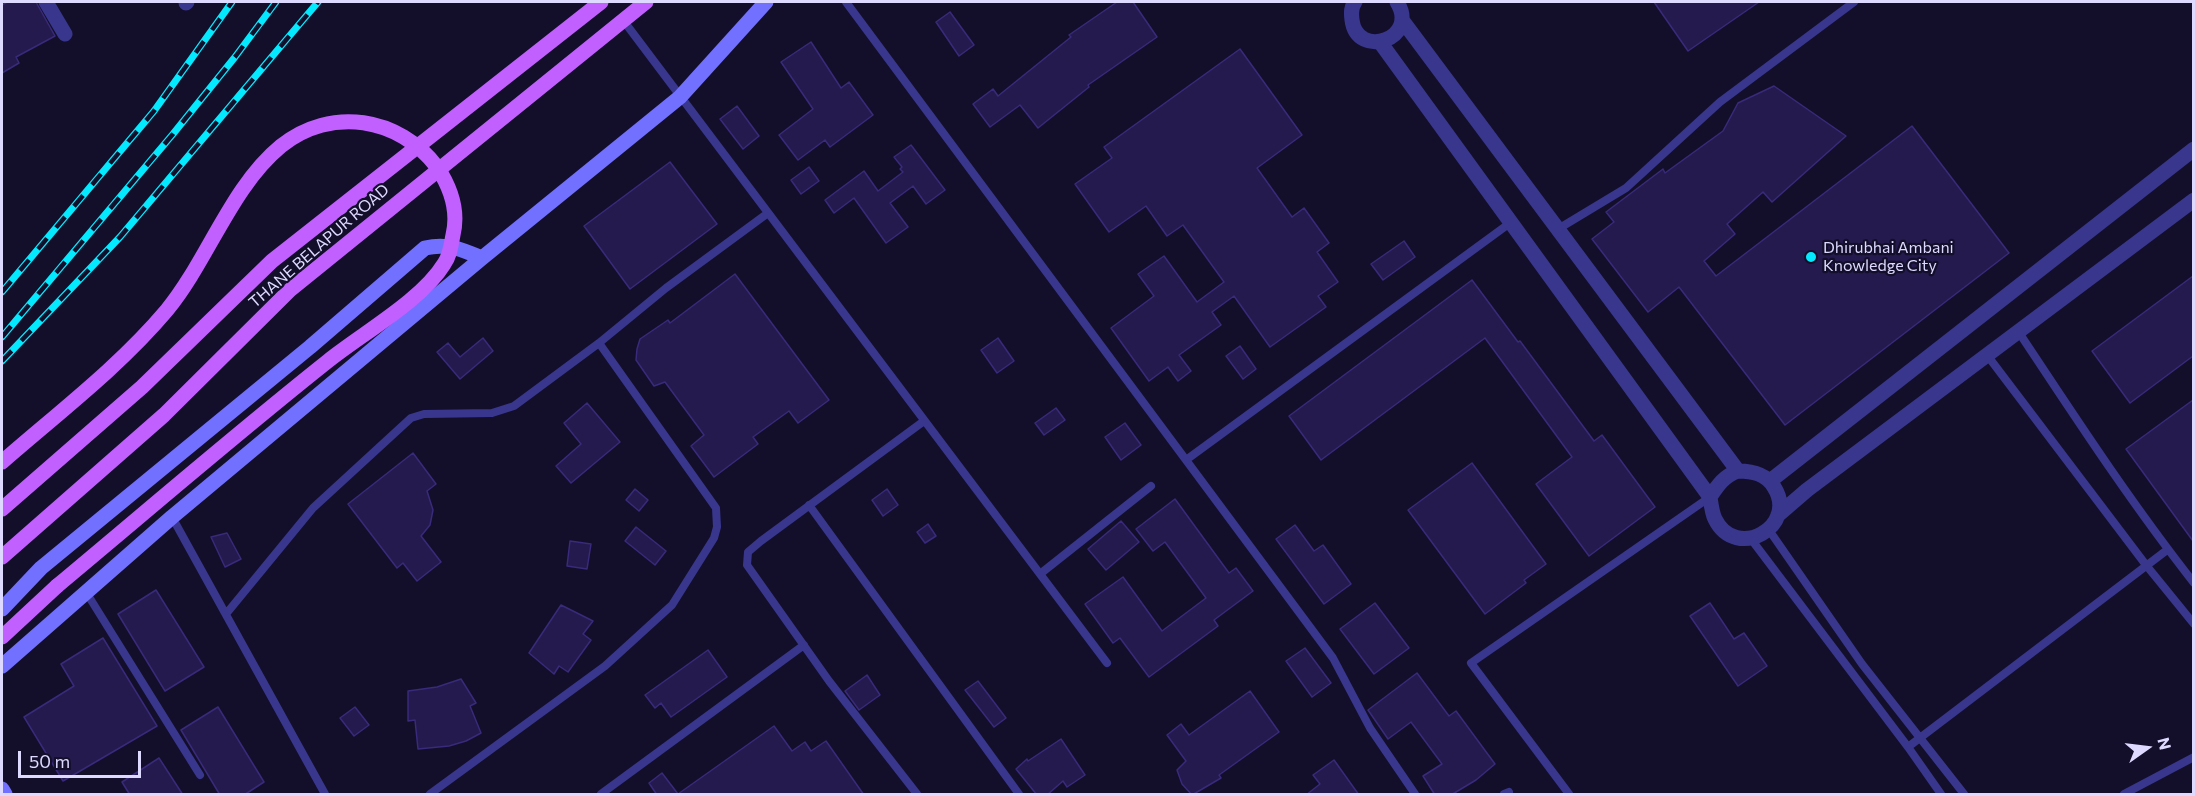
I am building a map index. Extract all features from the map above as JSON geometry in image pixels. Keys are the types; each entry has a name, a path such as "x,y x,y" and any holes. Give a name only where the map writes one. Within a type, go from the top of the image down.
{"main road":[{"name":"THANE BELAPUR ROAD","path":"2,510 142,387 273,261 601,2"},
{"name":"THANE BELAPUR ROAD","path":"2,557 164,415 290,290 646,2"},
{"path":"2,462 122,358 168,309 211,244 245,186 281,146 298,135 320,126 339,122 363,122 384,127 405,137 427,155 448,183 455,206 455,228 447,261 428,286 323,365 57,586 2,637"}],"street":[{"path":"46,2 65,34"},
{"path":"2,666 172,517 482,258 680,97 766,2"},
{"path":"1380,42 1395,34 1402,20 1402,12 1397,2"},
{"path":"1352,3 1352,25 1356,32 1363,38 1380,42 1710,497 1714,518 1720,528 1740,539 1761,536 1769,530 1778,515 1807,490 2193,200"},
{"path":"1402,20 1738,471"},
{"path":"1770,481 2193,149"},
{"path":"2,609 41,568 310,347 425,248 440,245 464,250 482,258"},
{"path":"1710,497 1722,480 1738,471 1750,471 1761,474 1770,481 1779,497 1778,515"},
{"path":"2,789 5,795"}],"lane":[{"path":"846,2 1333,658 1370,728 1415,795"},
{"path":"1558,229 1626,188 1720,102 1854,2"},
{"path":"623,20 1107,663"},
{"path":"226,614 313,508 411,418 424,414 492,413 514,406 599,343 666,288 768,213"},
{"path":"1186,460 1510,223"},
{"path":"2019,331 2084,432 2193,583"},
{"path":"430,795 605,666 672,605 714,538 717,527 716,508 599,343"},
{"path":"1987,355 2193,624"},
{"path":"917,795 747,566 748,552 924,421"},
{"path":"1040,574 1151,486"},
{"path":"1569,795 1471,663 1710,497"},
{"path":"809,506 1019,795"},
{"path":"172,517 325,795"},
{"path":"1769,530 1862,664 1964,795"},
{"path":"1751,539 1908,747 1941,795"},
{"path":"1908,747 2168,550"},
{"path":"86,592 200,775"},
{"path":"601,795 804,645"},
{"path":"2124,795 2193,757"}],"building":[{"path":"7,2 36,2 55,36 16,57 19,63 2,73 2,5"},
{"path":"1117,2 1133,2 1157,37 1088,85 1089,87 1038,128 1020,105 990,127 973,104 993,89 998,96 1071,37 1069,35"},
{"path":"1654,2 1759,2 1688,51"},
{"path":"950,12 974,45 959,56 936,22"},
{"path":"811,42 841,88 849,82 873,115 830,147 825,140 798,160 779,135 813,109 781,62"},
{"path":"1240,49 1302,135 1257,168 1292,217 1304,208 1329,243 1317,252 1338,282 1318,296 1326,307 1270,347 1234,296 1212,312 1221,325 1179,355 1191,371 1178,381 1168,367 1149,381 1111,328 1154,296 1138,274 1164,256 1197,302 1224,282 1183,225 1167,236 1146,206 1109,232 1075,184 1112,158 1104,147"},
{"path":"1774,86 1846,136 1772,202 1763,192 1727,224 1735,234 1704,261 1716,276 1912,126 2009,253 1785,425 1679,287 1648,312 1592,239 1614,222 1606,212 1663,169 1665,173 1723,131 1738,103"},
{"path":"737,106 759,136 743,149 720,119"},
{"path":"911,145 945,190 926,204 913,186 890,203 908,227 886,243 854,198 834,213 825,200 864,171 878,191 903,172 894,157"},
{"path":"670,162 717,224 630,289 584,226"},
{"path":"809,167 819,181 801,194 791,180"},
{"path":"1404,241 1415,257 1383,280 1371,264"},
{"path":"735,274 829,400 798,423 789,411 753,437 758,444 714,477 691,446 704,435 665,382 654,386 636,360 637,349 640,339 668,320 670,323"},
{"path":"2193,276 2193,356 2130,403 2092,351"},
{"path":"1472,280 1594,441 1602,435 1655,507 1589,556 1536,484 1572,457 1485,338 1321,460 1289,416"},
{"path":"483,338 493,351 460,379 437,352 448,343 460,357"},
{"path":"998,338 1014,361 997,373 981,350"},
{"path":"1240,346 1256,369 1243,379 1226,356"},
{"path":"2193,400 2193,541 2126,449"},
{"path":"587,403 620,442 571,483 556,466 581,444 564,423"},
{"path":"1056,408 1065,420 1044,435 1035,423"},
{"path":"1125,423 1141,445 1121,460 1105,437"},
{"path":"413,453 436,484 427,491 433,510 430,525 421,536 441,562 417,581 403,563 397,568 348,504"},
{"path":"1472,463 1546,564 1524,580 1526,583 1485,614 1408,510"},
{"path":"635,489 648,500 639,511 626,500"},
{"path":"887,489 898,505 883,516 872,500"},
{"path":"1175,499 1229,573 1236,568 1253,591 1214,620 1218,626 1149,677 1120,638 1113,643 1085,604 1123,577 1162,631 1206,598 1165,542 1153,551 1136,529"},
{"path":"1121,521 1139,542 1106,570 1088,549"},
{"path":"928,524 936,536 925,543 917,532"},
{"path":"1295,525 1314,551 1323,545 1351,584 1324,604 1276,539"},
{"path":"636,527 666,551 655,565 625,541"},
{"path":"227,533 241,559 225,567 211,537"},
{"path":"570,541 591,544 587,569 567,566"},
{"path":"156,590 204,667 165,691 118,614"},
{"path":"1375,603 1409,648 1374,674 1340,629"},
{"path":"1710,603 1734,639 1744,633 1767,666 1738,686 1690,616"},
{"path":"561,605 593,621 583,634 591,640 568,672 559,666 554,674 529,653"},
{"path":"103,638 157,726 63,781 24,717 74,686 61,664"},
{"path":"1305,648 1331,683 1312,697 1286,661"},
{"path":"708,650 727,677 671,717 661,703 655,708 645,695"},
{"path":"1417,673 1449,716 1456,711 1495,764 1476,780 1451,795 1435,795 1423,776 1442,764 1411,722 1388,739 1368,710"},
{"path":"867,675 880,695 859,710 845,691"},
{"path":"461,679 476,703 470,706 481,733 449,746 418,749 415,720 408,721 408,691 437,687"},
{"path":"978,681 1006,718 994,727 965,690"},
{"path":"1250,691 1279,732 1219,775 1221,778 1192,795 1182,784 1177,770 1186,761 1167,735 1181,724 1189,735"},
{"path":"218,707 264,782 244,795 220,795 181,730"},
{"path":"355,707 369,725 354,736 340,718"},
{"path":"774,726 792,751 805,742 811,751 826,741 864,795 657,795 649,783 662,773 678,794"},
{"path":"1061,739 1085,775 1067,787 1063,781 1047,795 1037,795 1016,769 1027,759 1028,761"},
{"path":"159,758 183,795 130,795 122,782"},
{"path":"1334,760 1359,795 1306,795 1320,784 1313,775"}],"railway":[{"path":"2,292 154,111 232,2"},
{"path":"2,337 173,134 276,2"},
{"path":"2,361 120,237 318,2"}],"place":[{"name":"Dhirubhai Ambani Knowledge City","path":"1811,257"}]}
